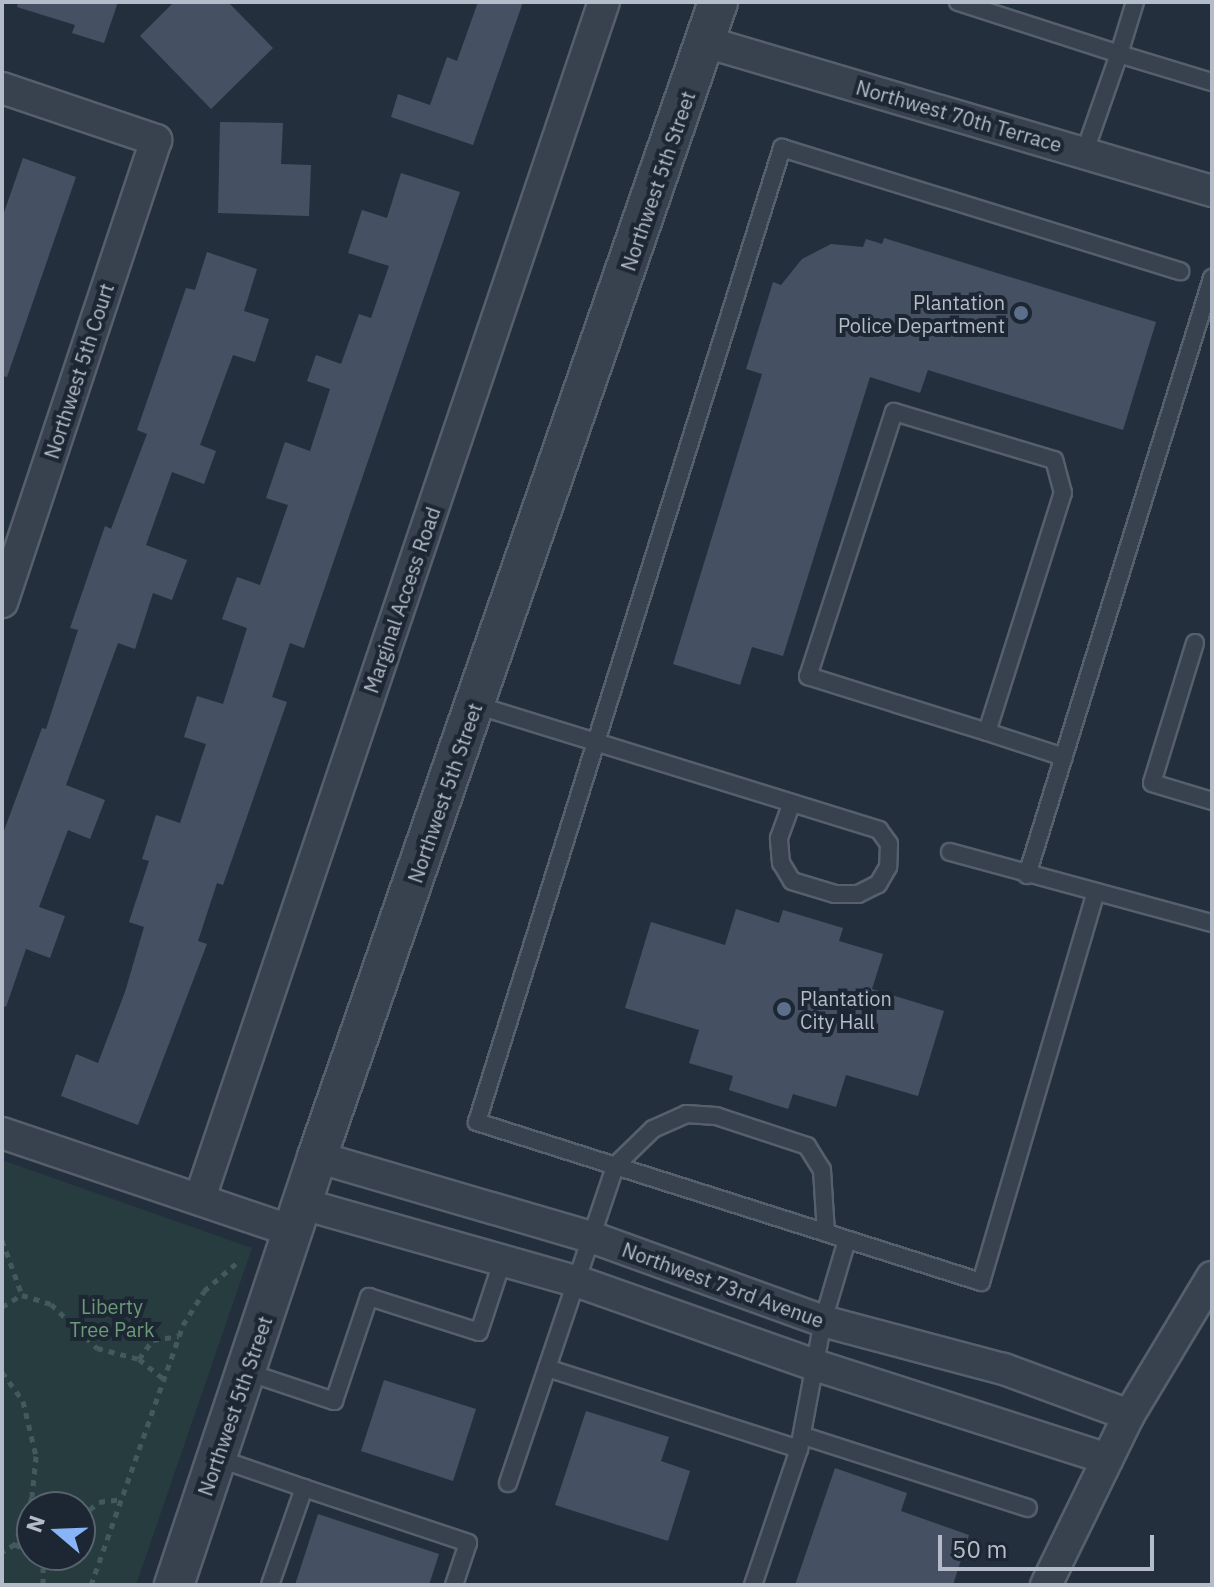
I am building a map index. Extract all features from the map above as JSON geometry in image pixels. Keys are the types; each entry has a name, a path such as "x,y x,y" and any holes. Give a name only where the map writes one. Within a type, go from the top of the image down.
{"street":[{"name":"Marginal Access Road","path":"200,1198 604,2"},
{"name":"Northwest 5th Street","path":"174,1585 317,1157 718,2"},
{"name":"Northwest 70th Terrace","path":"706,42 1212,191"},
{"name":"Northwest 5th Court","path":"2,88 156,140 2,602"},
{"path":"2,1133 200,1198 502,1262 576,1281 815,1365 1107,1459"},
{"name":"Northwest 73rd Avenue","path":"317,1157 591,1237 823,1321 1004,1369 1129,1415"},
{"path":"1046,1585 1129,1415 1212,1277"}],"lane":[{"path":"958,2 1212,82"},
{"path":"1084,154 1135,2"},
{"path":"1095,895 981,1282 477,1122 593,741 782,148 1180,271"},
{"path":"1027,875 1212,278"},
{"path":"987,732 1063,493 1054,460 894,412 808,676 1064,757"},
{"path":"1195,643 1152,783 1212,801"},
{"path":"476,705 593,741 879,830 889,844 888,867 878,884 858,894 835,894 792,881 781,863 779,838 792,803"},
{"path":"950,852 1095,895 1212,923"},
{"path":"508,1483 615,1166 653,1129 686,1114 716,1116 807,1146 822,1170 826,1233"},
{"path":"753,1585 802,1442 823,1321 847,1240"},
{"path":"247,1372 334,1401 369,1297 479,1332 502,1262"},
{"path":"547,1368 1028,1508"},
{"path":"217,1458 468,1543 454,1585"},
{"path":"270,1585 304,1488"}],"path":[{"path":"2,1240 22,1295 68,1315 97,1348 139,1359 164,1379"},
{"path":"91,1585 179,1336 204,1291 240,1260"},
{"path":"2,1307 22,1295"},
{"path":"139,1359 153,1340 179,1336"},
{"path":"2,1372 23,1401 36,1456 32,1497 15,1544 2,1552"},
{"path":"96,1504 123,1499"}],"green space":[{"name":"Liberty Tree Park","path":"2,1160 252,1248 136,1585 2,1585"}],"building":[{"path":"18,2 118,2 104,43 72,33 75,25 17,7"},
{"path":"174,2 228,2 273,48 211,109 140,36"},
{"path":"478,2 523,2 473,145 391,117 398,94 430,105 447,57 457,61"},
{"path":"220,122 283,123 281,164 311,165 309,216 218,213"},
{"path":"23,158 76,177 7,377 2,376 2,218"},
{"path":"401,173 460,192 304,648 290,643 272,697 287,702 223,885 217,883 198,941 207,944 138,1125 61,1096 76,1054 98,1063 125,992 144,927 129,922 149,861 142,859 156,815 180,823 206,744 184,737 197,696 223,704 247,628 222,619 237,577 260,585 288,505 266,498 285,442 310,451 330,389 307,381 316,355 341,364 359,314 371,318 389,266 348,253 362,210 387,218"},
{"name":"Plantation Police Department","path":"884,238 1156,322 1123,430 928,370 920,393 870,377 783,656 752,647 740,685 673,664 762,374 746,369 773,282 781,285 802,259 831,244 863,247 866,239 882,244"},
{"path":"207,252 257,269 244,311 269,319 255,362 233,355 200,445 216,451 204,484 172,472 146,545 187,560 172,600 153,593 135,649 118,643 66,785 105,800 90,839 68,830 39,907 65,916 50,958 26,949 6,1007 2,1006 2,836 42,728 46,729 78,630 70,628 105,526 111,529 147,434 137,430 186,288 195,290"},
{"name":"Plantation City Hall","path":"736,909 779,923 783,910 843,928 839,941 883,954 872,989 944,1011 918,1096 846,1075 836,1107 793,1094 788,1109 729,1090 733,1076 689,1063 699,1030 625,1008 651,922 725,945"},
{"path":"384,1380 476,1409 453,1481 361,1451"},
{"path":"586,1411 669,1437 661,1461 690,1471 668,1541 555,1505"},
{"path":"835,1468 907,1493 901,1511 969,1535 953,1585 795,1585"},
{"path":"318,1514 439,1554 429,1585 295,1585"}],"place":[{"name":"Plantation Police Department","path":"1021,313"},
{"name":"Plantation City Hall","path":"784,1009"}]}
